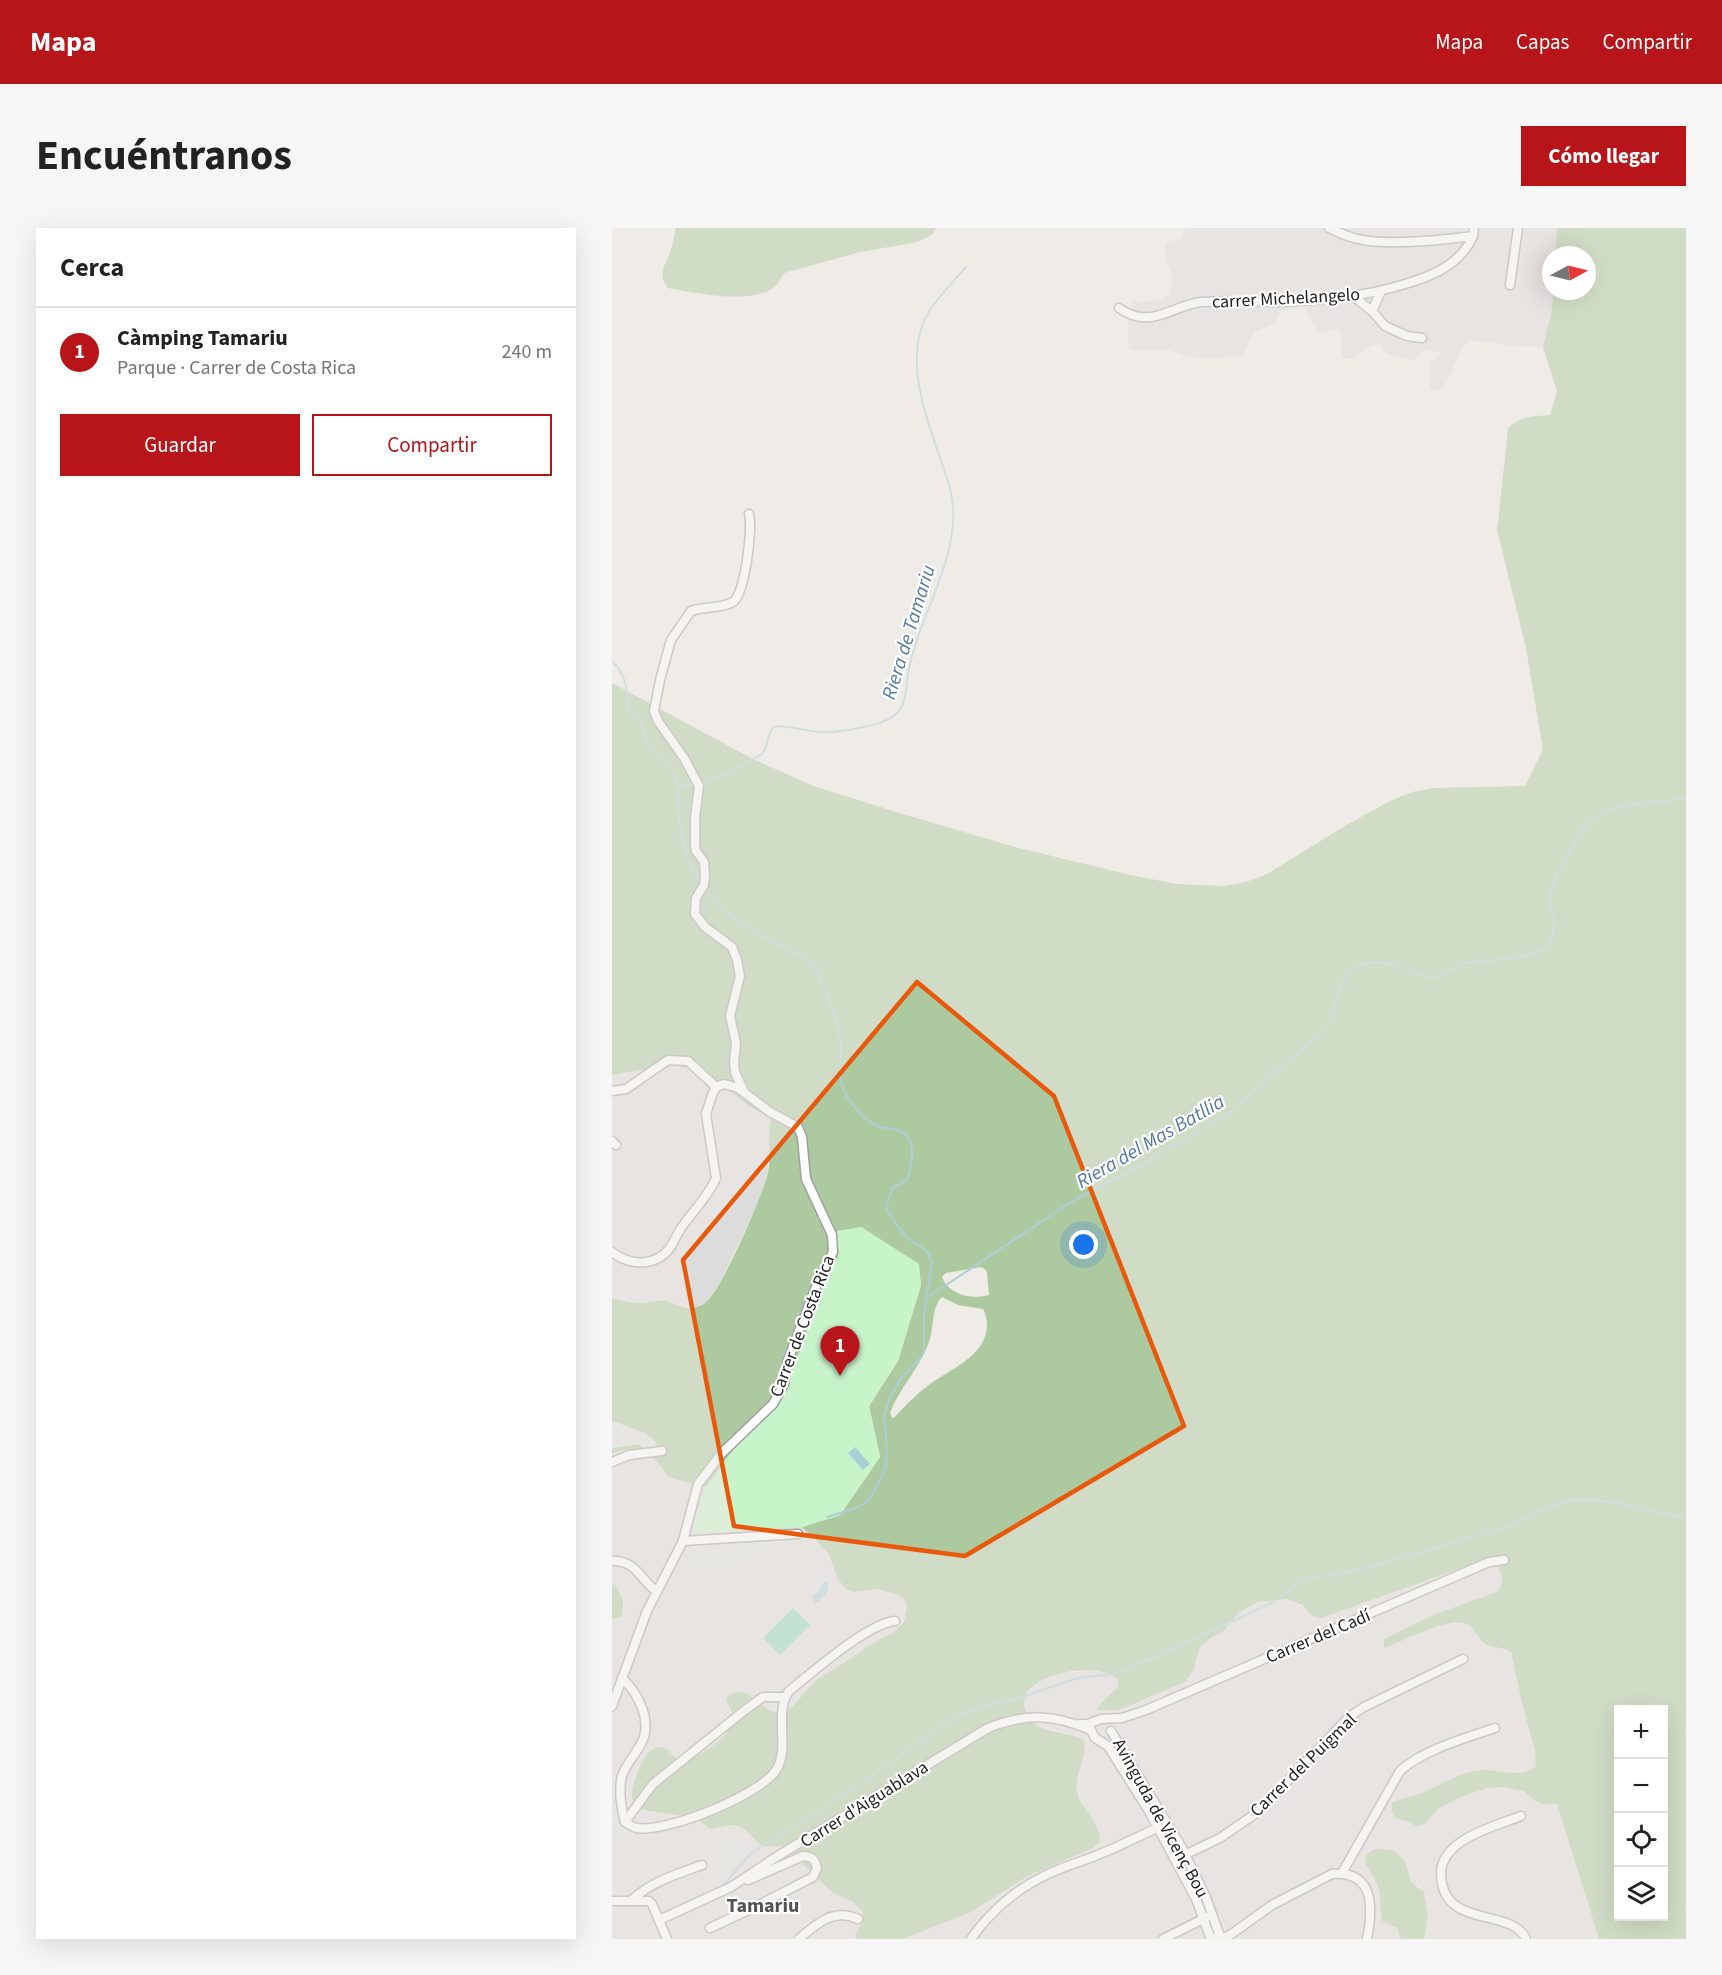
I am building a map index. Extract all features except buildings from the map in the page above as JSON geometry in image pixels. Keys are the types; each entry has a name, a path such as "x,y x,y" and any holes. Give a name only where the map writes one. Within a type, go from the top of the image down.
{"street":[{"path":"1329,228 1350,237 1368,241 1443,240 1485,228"},
{"path":"1510,285 1518,228"},
{"name":"carrer Michelangelo","path":"1119,308 1137,317 1147,318 1203,302 1278,302 1354,297 1417,280 1447,266 1464,253 1474,231"},
{"path":"1372,311 1381,291"},
{"path":"1354,297 1392,331 1422,338"},
{"path":"744,1092 735,1071 736,1043 730,1016 740,976 737,960 732,947 698,921 695,914 696,898 704,885 705,876 704,862 696,851 695,845 695,818 699,786 654,711 671,640 691,611 731,603 740,592 747,559 750,524 748,514"},
{"path":"612,1091 626,1089 668,1060 688,1061 716,1087 706,1114 716,1178 712,1186 662,1257 647,1262 635,1262 624,1260 612,1252"},
{"name":"Carrer de Costa Rica","path":"612,1706 647,1611 683,1541 695,1494 703,1476 722,1453 773,1404 784,1384 788,1360 819,1279 833,1252 832,1235 806,1179 802,1137 798,1127 770,1112 738,1088 724,1084 716,1087"},
{"path":"612,1462 629,1455 662,1450"},
{"path":"683,1541 798,1534"},
{"name":"Carrer del Cadí","path":"1095,1738 1105,1739 1120,1721 1132,1715 1489,1562 1504,1560"},
{"path":"612,1561 630,1564 656,1591"},
{"path":"625,1822 638,1828 668,1825 698,1816 725,1804 766,1781 774,1774 779,1764 782,1706 789,1691 870,1629 895,1621"},
{"name":"Carrer del Puigmal","path":"1176,1859 1220,1838 1258,1812 1349,1718 1364,1707 1463,1659"},
{"path":"622,1678 636,1694 644,1714 646,1729 640,1746 621,1778 620,1794 625,1822"},
{"path":"625,1822 653,1784 745,1710 763,1697 785,1697"},
{"name":"Carrer del Cadí","path":"1096,1724 1132,1715"},
{"name":"Carrer d'Aiguablava","path":"659,1920 731,1887 988,1728 1005,1721 1046,1716 1076,1724 1096,1724"},
{"name":"Avinguda de Vicenç Bou","path":"1211,1939 1204,1918 1159,1827 1108,1746 1095,1738 1096,1724 1109,1723 1111,1731 1159,1808 1185,1854 1213,1914 1221,1937"},
{"path":"1342,1873 1389,1789 1411,1761 1469,1736 1495,1728"},
{"path":"1521,1816 1473,1834 1446,1855 1440,1871 1441,1885 1446,1896 1457,1906 1475,1915 1519,1929 1526,1939"},
{"path":"971,1939 981,1925 1026,1885 1159,1827"},
{"path":"710,1928 813,1877 817,1868 815,1860 802,1856 731,1887"},
{"path":"632,1900 642,1890 702,1864"},
{"path":"1211,1939 1230,1935 1278,1902 1332,1874 1342,1873 1351,1875 1367,1891 1371,1902 1371,1919 1367,1939"},
{"path":"612,1901 649,1901 667,1939"},
{"path":"799,1939 822,1921 837,1915 847,1914 858,1919"},
{"path":"1163,1939 1213,1914"}],"highlighted area":[{"path":"917,982 1054,1096 1184,1426 965,1556 734,1526 683,1260"}],"shaded area":[{"path":"1186,228 1557,228 1556,246 1542,246 1542,300 1552,300 1552,310 1543,347 1523,347 1469,340 1463,347 1443,389 1432,391 1430,386 1431,363 1442,354 1429,349 1413,360 1408,360 1389,355 1380,345 1375,345 1355,358 1345,359 1342,356 1341,331 1336,329 1322,333 1318,331 1306,309 1301,307 1281,311 1273,324 1255,331 1242,355 1217,358 1188,357 1169,350 1129,350 1128,317 1133,302 1161,300 1169,295 1172,275 1165,246 1167,242 1180,239"},
{"path":"668,1060 681,1067 705,1070 772,1118 769,1126 768,1171 757,1205 721,1280 706,1303 693,1308 678,1306 664,1300 637,1304 624,1299 612,1299 612,1075 656,1067"},
{"path":"612,1421 645,1433 657,1443 650,1452 638,1444 612,1448"},
{"path":"621,1450 643,1452 661,1464 668,1477 706,1487 733,1450 817,1544 824,1547 829,1554 837,1578 854,1592 877,1589 899,1595 905,1600 906,1615 900,1629 886,1636 797,1700 786,1711 778,1712 764,1707 746,1693 728,1705 733,1720 732,1727 702,1754 689,1760 681,1760 669,1751 692,1817 704,1826 740,1826 763,1847 784,1846 821,1881 852,1901 863,1912 863,1921 855,1936 858,1939 612,1939 612,1619 621,1617 624,1609 622,1595 612,1582 612,1454"},
{"path":"776,1543 769,1552 721,1569 705,1589 682,1567 691,1555 704,1548"},
{"path":"1490,1558 1501,1571 1503,1578 1502,1586 1497,1592 1433,1615 1390,1636 1397,1643 1441,1625 1463,1623 1497,1648 1505,1648 1511,1652 1535,1751 1536,1766 1529,1771 1522,1772 1484,1770 1460,1774 1421,1794 1392,1803 1392,1811 1403,1821 1418,1826 1425,1824 1438,1809 1458,1798 1487,1788 1503,1786 1524,1791 1542,1804 1557,1804 1599,1939 1424,1939 1428,1915 1426,1898 1420,1887 1411,1882 1405,1861 1397,1853 1366,1867 1378,1887 1382,1921 1397,1928 1401,1939 903,1939 969,1913 1028,1876 1093,1848 1100,1842 1077,1788 1076,1774 1083,1761 1078,1736 1041,1727 1033,1722 1025,1707 1024,1699 1032,1686 1058,1673 1096,1671 1112,1674 1118,1679 1118,1687 1101,1703 1098,1710 1119,1710 1185,1682 1197,1662 1200,1647 1224,1631 1238,1613 1257,1602 1287,1599 1295,1601 1307,1611 1321,1618"},
{"path":"616,1810 622,1823 630,1830 622,1843 612,1821 612,1812"},
{"path":"731,1834 742,1839 748,1849 721,1882 711,1885 704,1863 712,1858"}],"green space":[{"path":"676,228 936,228 933,234 918,242 860,252 784,273 773,288 750,296 736,297 707,295 668,288 662,274"},
{"path":"1557,228 1686,228 1686,1939 1599,1939 1557,1804 1542,1804 1524,1791 1503,1787 1487,1788 1458,1798 1438,1809 1425,1824 1417,1826 1395,1817 1392,1803 1422,1793 1458,1776 1482,1770 1518,1773 1536,1766 1535,1751 1511,1652 1487,1645 1469,1625 1461,1623 1439,1626 1384,1648 1384,1640 1390,1636 1433,1615 1497,1592 1502,1578 1500,1570 1490,1558 1321,1618 1312,1616 1302,1605 1287,1599 1257,1602 1238,1613 1224,1631 1200,1647 1194,1669 1185,1682 1119,1710 1097,1710 1118,1687 1118,1679 1106,1673 1089,1670 1071,1671 1037,1683 1027,1693 1024,1706 1032,1721 1042,1728 1084,1740 1085,1747 1077,1778 1077,1791 1097,1828 1100,1842 1093,1848 1028,1876 969,1913 903,1939 858,1939 855,1936 863,1921 863,1912 852,1901 833,1893 784,1846 763,1847 741,1827 730,1825 711,1829 692,1817 636,1809 632,1800 636,1775 648,1753 653,1749 662,1747 678,1759 687,1760 712,1746 727,1732 733,1720 726,1698 734,1693 742,1692 768,1709 775,1712 784,1711 796,1703 814,1682 893,1633 904,1622 907,1607 905,1600 899,1595 877,1589 854,1592 847,1590 837,1578 829,1554 802,1527 840,1515 880,1457 869,1406 898,1361 921,1285 918,1264 861,1227 838,1258 824,1285 785,1392 776,1405 733,1450 706,1487 668,1477 658,1463 645,1453 630,1450 612,1454 612,1448 638,1444 645,1433 612,1421 612,1299 642,1303 663,1301 692,1308 704,1304 712,1295 751,1220 765,1183 769,1165 769,1131 772,1118 750,1107 705,1070 681,1067 668,1060 656,1067 612,1075 612,683 749,757 813,786 1015,847 1177,884 1224,886 1246,882 1267,874 1348,824 1412,792 1434,788 1525,786 1542,751 1542,744 1526,648 1497,530 1508,429 1522,419 1550,415 1557,391 1543,347 1553,300 1596,300 1596,246 1556,246","holes":["981,1267 986,1270 989,1295 975,1297 962,1295 950,1288 942,1277 946,1273","942,1297 958,1305 983,1309 987,1323 986,1334 982,1343 969,1358 928,1386 892,1418 890,1413 894,1404 929,1342 934,1312"]},
{"path":"861,1227 919,1264 921,1285 898,1361 869,1406 880,1457 840,1515 802,1527 692,1533 706,1487 733,1450 776,1405 785,1392 824,1285 838,1258 837,1231"},
{"path":"612,1582 621,1594 623,1607 621,1617 612,1619"},
{"path":"793,1608 810,1625 780,1655 763,1638"},
{"path":"1374,1849 1391,1850 1397,1853 1405,1861 1411,1882 1424,1892 1428,1915 1424,1939 1401,1939 1397,1928 1382,1921 1378,1887 1365,1861 1365,1856"}],"water":[{"path":"855,1447 870,1464 863,1470 848,1453"},
{"path":"825,1581 828,1582 827,1591 824,1597 815,1603 812,1595 816,1594"}],"waterway":[{"name":"Riera de Tamariu","path":"700,781 729,773 762,754 770,732 775,726 820,732 848,730 889,719 902,705 914,650 946,561 953,520 950,488 922,399 917,352 921,330 930,310 966,267"},
{"path":"612,661 623,678 629,711 640,722 648,747 666,763 674,774 678,786 679,822 685,850 701,884"},
{"name":"Riera de Tamariu","path":"679,786 694,783"},
{"name":"Riera del Mas Batllia","path":"928,1297 1071,1202 1151,1160 1225,1116 1327,1028 1341,985 1350,973 1360,966 1383,963 1432,978 1441,976 1465,963 1525,956 1545,947 1551,940 1554,929 1550,900 1553,884 1577,838 1589,822 1599,815 1622,806 1686,798"},
{"name":"Riera de Tamariu","path":"705,888 717,903 739,922 797,954 814,968 838,1028 841,1045 840,1077 846,1095 868,1121 881,1127 900,1131 906,1135 911,1146 912,1160 907,1180 892,1188 886,1208 898,1227 909,1239 926,1250 932,1261 924,1315 924,1352 901,1378 884,1414 886,1464 872,1495 856,1508 827,1517"},
{"path":"720,1889 750,1854 859,1785 952,1719 979,1707 1022,1697 1078,1678 1113,1674 1142,1663 1276,1601 1301,1580 1357,1570 1446,1545 1512,1525 1556,1504 1571,1500 1589,1499 1617,1503 1686,1518"}],"place":[{"name":"Càmping Tamariu","path":"840,1376"}],"district":[{"name":"Tamariu","path":"763,1905"}]}
